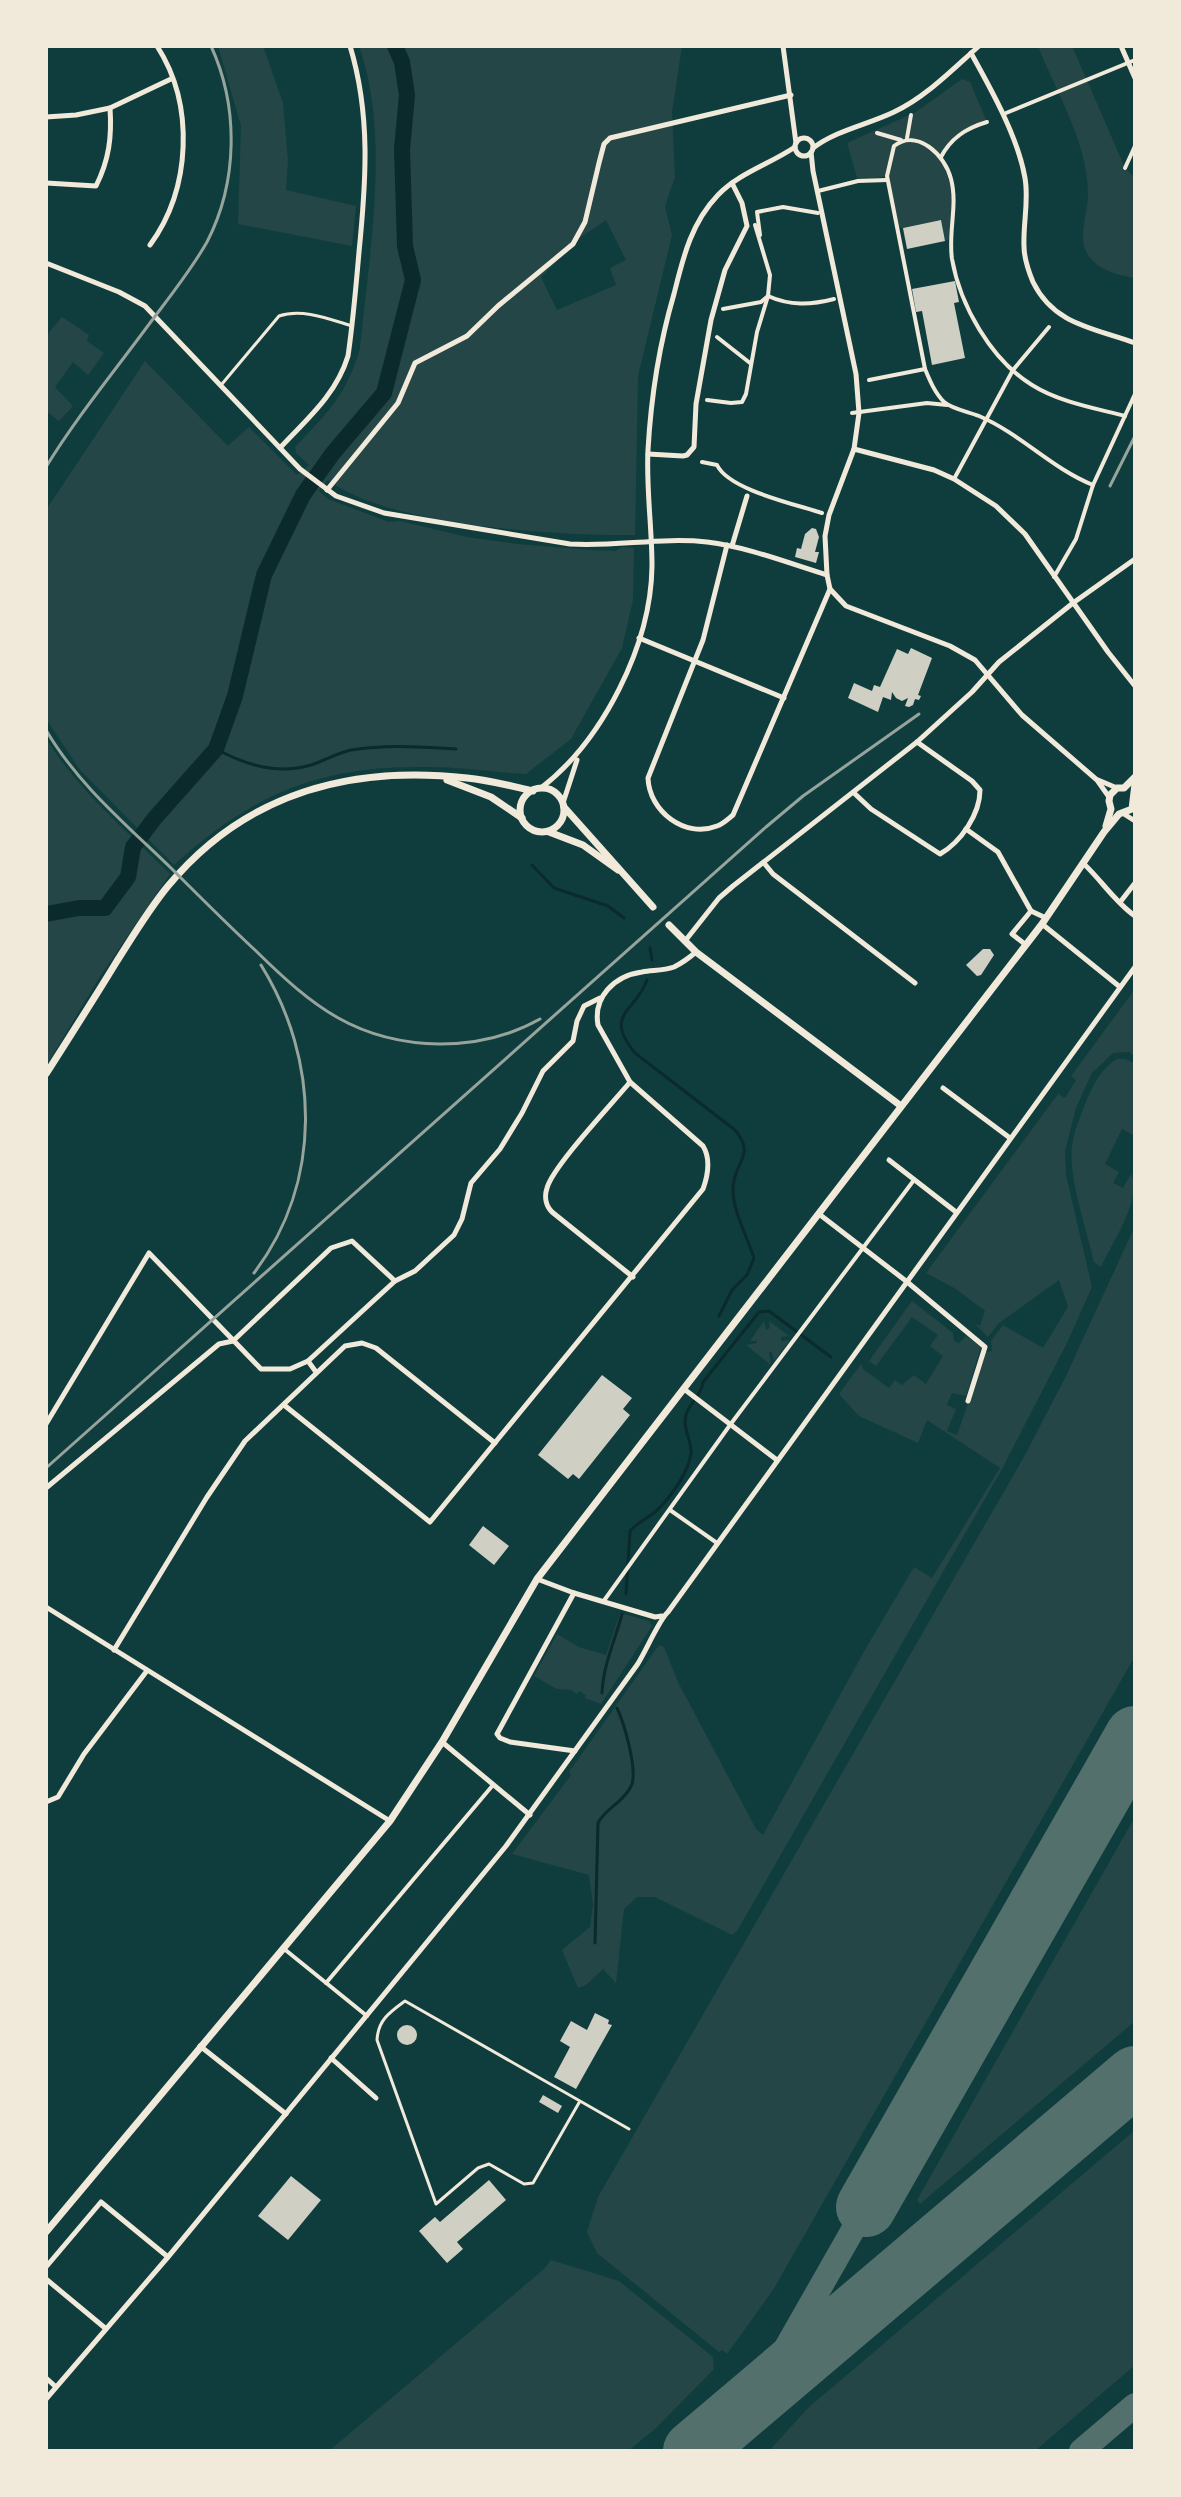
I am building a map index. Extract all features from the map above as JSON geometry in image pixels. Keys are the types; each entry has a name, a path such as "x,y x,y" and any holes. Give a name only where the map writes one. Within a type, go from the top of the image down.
{"street":[{"path":"150,245 160,232 177,194 183,149 182,111 168,62 157,46"},
{"path":"280,448 321,405 336,383 348,356 367,145 360,86 350,46"},
{"path":"783,46 796,145 813,171"},
{"path":"776,159 800,155 827,138 895,112 926,91 979,46"},
{"path":"1121,46 1132,61 1135,78"},
{"path":"971,53 1007,125 1025,176 1024,252 1027,268 1039,292 1057,314 1070,322 1135,343"},
{"path":"1006,113 1132,61"},
{"path":"46,117 110,108 171,79"},
{"path":"326,489 398,403 415,363 467,336 573,244 585,222 604,144 610,138 791,95"},
{"path":"46,183 96,186 107,162 112,133 110,108"},
{"path":"907,138 911,115"},
{"path":"794,120 812,150 813,171 856,374 854,449 829,515 825,536 830,589 846,606 966,654 981,666 1022,715 1097,780 1118,812 1135,821"},
{"path":"941,157 947,145 957,136 987,122"},
{"path":"877,133 901,140"},
{"path":"546,832 562,819 571,772 623,679 639,638 650,589 648,454 658,360 688,243 702,215 732,183 806,139 827,138"},
{"path":"947,405 931,384 925,369 887,180 894,146 907,138 916,140 941,157 951,178 954,196 952,256 961,294 979,327 1013,370 1031,385 1053,395 1125,416"},
{"path":"1125,168 1135,146"},
{"path":"818,191 858,181 887,180"},
{"path":"648,454 687,455 694,447 698,391 711,320 725,270 747,226 742,203 732,183"},
{"path":"759,237 761,231 757,212 783,207 818,213"},
{"path":"707,400 742,402 746,394 770,275 755,225"},
{"path":"46,263 119,292 145,306 302,470 326,489 372,510 570,544 694,541 730,546 827,575"},
{"path":"768,296 779,301 804,304 834,299"},
{"path":"723,309 761,302 768,296"},
{"path":"954,479 1013,370 1049,327"},
{"path":"717,337 751,363"},
{"path":"869,380 925,369"},
{"path":"1054,577 1076,539 1093,485 1135,394"},
{"path":"856,413 927,403 947,405 986,419 1037,450 1060,469 1093,485"},
{"path":"854,449 934,470 996,506 1025,534 1135,686"},
{"path":"702,462 713,463 728,478 755,491 822,513"},
{"path":"747,496 710,620 648,778 654,803 663,814 699,829 716,827 733,815 830,589"},
{"path":"684,942 719,898 917,742 987,674 1073,603 1135,559"},
{"path":"639,638 784,698"},
{"path":"854,793 871,809 940,854 948,849 966,829 980,804 980,790 917,742"},
{"path":"522,818 521,805 563,772 580,752"},
{"path":"46,1074 168,886 210,843 268,805 323,785 398,775 467,778 554,792 653,907"},
{"path":"438,777 491,797 522,818 529,827 583,845 626,877"},
{"path":"1109,797 1135,777"},
{"path":"46,2232 390,1821 442,1742 537,1579 1026,945 1118,812 1132,809 1134,793 1097,780"},
{"path":"966,829 998,852 1031,911 1120,987"},
{"path":"764,863 795,892 915,983"},
{"path":"1084,864 1135,916"},
{"path":"1121,901 1135,883"},
{"path":"1026,945 1012,934 1031,911"},
{"path":"669,925 696,952 901,1106"},
{"path":"284,1405 430,1522 703,1189 708,1167 707,1152 630,1082 598,1025 596,1015 600,998 609,987 628,975 675,966 696,952"},
{"path":"537,1579 655,1617 668,1612 1135,967"},
{"path":"46,1424 149,1253 261,1369 290,1369 308,1361 395,1281 415,1271 454,1235 462,1219 471,1183 500,1149 543,1071 573,1041 580,1012 588,1002 600,998"},
{"path":"630,1082 556,1171 546,1190 546,1199 552,1212 633,1277"},
{"path":"943,1088 1010,1138"},
{"path":"889,1160 956,1212"},
{"path":"603,1602 730,1425 914,1180"},
{"path":"819,1214 985,1347 968,1401"},
{"path":"46,1488 219,1344 233,1341 337,1244 352,1241 395,1281"},
{"path":"114,1650 207,1497 245,1441 345,1346 362,1343 376,1348 495,1443"},
{"path":"308,1361 316,1372"},
{"path":"684,1389 777,1460"},
{"path":"670,1510 717,1543"},
{"path":"574,1593 497,1734 510,1742 576,1751"},
{"path":"46,1607 390,1821"},
{"path":"46,2399 168,2257 530,1815 637,1665 662,1616"},
{"path":"46,1802 58,1797 84,1754 146,1672"},
{"path":"442,1742 530,1815"},
{"path":"326,1983 493,1785"},
{"path":"283,1948 367,2016"},
{"path":"200,2046 286,2114"},
{"path":"331,2058 376,2098"},
{"path":"46,2267 101,2202 168,2257"},
{"path":"46,2279 105,2328"},
{"path":"46,2378 56,2387"}],"lane":[{"path":"222,384 279,316 305,314 352,326"},
{"path":"580,2101 533,2183 524,2184 489,2164 478,2168 436,2204 377,2040 378,2026 390,2011 405,2001 580,2101 629,2129"}],"shaded area":[{"path":"218,46 263,46 283,103 288,160 286,190 356,206 352,246 238,224 241,126"},
{"path":"359,46 682,46 672,112 675,177 665,206 672,235 638,376 635,535 563,533 475,525 390,508 355,496 328,480 319,491 328,499 389,522 400,521 467,537 590,550 634,548 633,600 622,648 571,739 526,774 440,767 354,771 321,778 290,788 232,819 174,865 80,770 46,719 46,510 145,361 228,446 249,427 297,475 309,465 296,453 295,447 342,391 360,348 375,196 376,156 369,81","holes":["606,220 626,260 610,268 616,285 557,310 541,277 581,237"]},
{"path":"1038,46 1072,46 1125,168 1135,178 1135,278 1102,268 1091,259 1084,247 1088,192 1082,154"},
{"path":"962,79 970,82 987,122 957,136 941,157 954,196 952,238 945,241 940,220 897,227 886,176 858,181 847,143 916,112"},
{"path":"62,317 89,335 87,341 104,353 88,375 73,362 55,387 73,406 59,421 46,411 46,336"},
{"path":"46,738 88,793 170,874 101,975 46,1066"},
{"path":"1135,989 1135,1056 1129,1052 1113,1053 1092,1073 1076,1108 1065,1151 1066,1175 1092,1287 1068,1341 1002,1469 737,1931 732,1935 655,1897 637,1897 624,1909 616,1983 603,1969 586,1985 578,1988 562,1950 590,1927 593,1905 589,1875 512,1854 571,1775 569,1772 659,1645 664,1647 678,1682 756,1829 763,1835 914,1567 932,1578 1000,1468 927,1420 918,1443 859,1416 839,1394 861,1364 863,1369 889,1388 895,1380 902,1385 914,1375 926,1384 943,1356 930,1346 938,1335 912,1317 876,1366 869,1361 912,1301 953,1333 954,1341 959,1343 966,1336 981,1347 966,1396 952,1393 947,1405 956,1409 947,1431 957,1435 986,1352 992,1351 991,1341 1003,1325 1043,1348 1068,1307 1059,1280 999,1323 988,1337 975,1324 980,1326 985,1311 956,1289 926,1273 1058,1094 1065,1098 1076,1080 1071,1076"},
{"path":"1117,1059 1135,1063 1135,1136 1122,1129 1105,1164 1119,1172 1113,1183 1123,1188 1131,1174 1134,1183 1125,1220 1101,1267 1094,1262 1079,1204 1072,1146 1079,1119 1094,1084"},
{"path":"1135,1226 1135,1656 773,2290 727,2354 722,2350 719,2352 597,2253 587,2232 598,2197 1025,1455 1065,1378"},
{"path":"764,1321 766,1330 770,1328 769,1321 789,1336 781,1337 781,1341 790,1340 774,1361 772,1352 769,1352 771,1365 746,1345 757,1343 750,1341"},
{"path":"620,1613 649,1621 652,1626 601,1704 585,1698 586,1695 579,1691 577,1694 571,1690 557,1689 534,1676 557,1634 579,1647 606,1655"},
{"path":"1135,1817 1135,2021 920,2204 917,2200"},
{"path":"1135,2130 1135,2365 1035,2451 769,2451 808,2408"},
{"path":"551,2260 619,2281 713,2357 714,2369 655,2429 628,2451 329,2451 544,2269"}],"building":[{"path":"941,220 945,241 907,249 903,228"},
{"path":"955,281 959,302 954,303 965,358 932,365 922,311 916,312 912,289"},
{"path":"812,528 816,529 819,537 816,563 795,557 805,534"},
{"path":"911,648 932,658 918,695 921,696 919,700 915,699 913,705 905,706 908,698 902,701 892,692 891,700 883,697 878,712 848,698 854,683 872,691 874,685 880,687 897,649 908,654"},
{"path":"983,949 990,949 994,955 981,975 977,976 966,965"},
{"path":"602,1375 632,1398 623,1409 630,1415 579,1479 573,1474 568,1479 538,1455"},
{"path":"483,1526 509,1546 494,1565 469,1545"},
{"path":"595,2013 612,2025 576,2089 554,2077 570,2047 560,2041 571,2021 587,2030"},
{"path":"407,2025 414,2028 417,2035 414,2042 407,2045 400,2042 397,2035 400,2028"},
{"path":"543,2095 562,2106 558,2113 539,2102"},
{"path":"291,2176 321,2200 288,2240 258,2216"},
{"path":"489,2180 506,2200 457,2242 463,2249 447,2263 419,2231 435,2217 440,2222"}],"waterway":[{"path":"46,914 79,908 105,908 128,877 133,847 216,749 235,696 264,575 303,495 333,453 384,393 413,280 405,246 402,149 407,95 402,62 395,46"},
{"path":"216,749 250,764 274,769 311,765 346,751 364,748 404,746 456,749"},
{"path":"532,865 554,888 608,906 624,918"},
{"path":"46,907 50,911"},
{"path":"650,948 652,960"},
{"path":"647,980 624,1014 622,1030 626,1040 635,1053 735,1130 744,1146 733,1196 754,1258 747,1275 732,1290 719,1316"},
{"path":"626,1594 630,1531 660,1507 682,1477 691,1453 685,1425 688,1411 703,1382 759,1312 769,1311 831,1357"},
{"path":"602,1693 607,1663 622,1614"},
{"path":"595,1943 598,1823 627,1793 633,1776 629,1745 617,1708"}],"taxiway":[{"path":"727,2451 866,2207"},
{"path":"768,2402 814,2351 857,2312"},
{"path":"1081,2451 1135,2405"}],"runway":[{"path":"866,2207 1135,1736"},
{"path":"693,2451 1135,2076"}],"railway":[{"path":"46,467 82,413 186,275 217,219 225,195 231,144 227,94 211,46"},
{"path":"1110,486 1135,436"},
{"path":"46,1468 766,827 803,796 919,714"},
{"path":"46,730 73,769 121,821 277,971 338,1018 384,1037 440,1044 492,1038 540,1019"},
{"path":"254,1273 277,1238 292,1200 302,1161 306,1120 303,1080 294,1040 280,1002 261,965"}]}
